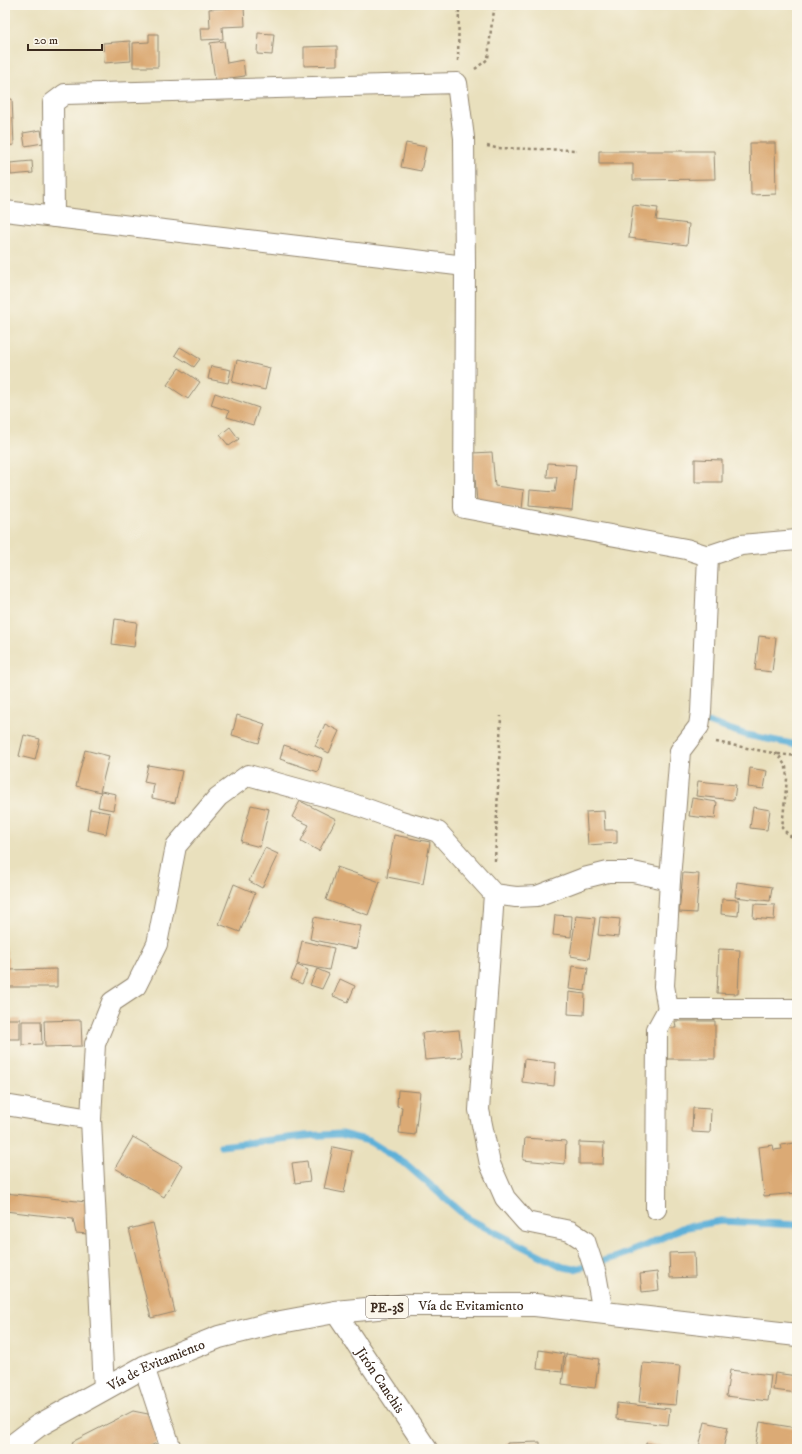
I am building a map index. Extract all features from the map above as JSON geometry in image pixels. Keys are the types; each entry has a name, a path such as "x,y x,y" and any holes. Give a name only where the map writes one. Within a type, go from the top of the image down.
{"highway":[{"name":"Vía de Evitamiento","path":"8,1449 38,1426 144,1367 219,1337 270,1324 335,1312 409,1305 535,1305 797,1335"}],"street":[{"path":"54,216 53,103 65,94 457,83 464,138 464,508 686,549 708,556 741,545 797,540"},
{"path":"5,211 465,266"},
{"path":"656,1209 657,1029 668,1009 664,986 670,880 680,751 697,725 708,556"},
{"path":"104,1389 91,1119 95,1044 112,1002 136,986 157,944 176,846 218,797 248,775 353,804 438,832 494,894 516,897 537,896 584,878 608,872 632,872 670,880"},
{"path":"494,894 479,1110 490,1164 505,1198 526,1222 570,1231 585,1241 594,1265 604,1313"},
{"path":"668,1009 797,1009"},
{"path":"5,1105 91,1119"},
{"name":"Jirón Canchis","path":"335,1312 426,1449"},
{"path":"144,1367 171,1449"}],"path":[{"path":"457,83 459,5"},
{"path":"457,83 488,59 491,29 496,5"},
{"path":"464,138 496,148 577,150"},
{"path":"494,894 501,716"},
{"path":"697,725 778,754 797,756"},
{"path":"778,754 786,767 787,779 782,828 790,836 797,837"}],"building":[{"path":"244,7 245,26 222,27 223,39 201,40 200,28 210,28 209,9"},
{"path":"258,33 274,34 272,55 257,54"},
{"path":"149,34 158,34 158,67 133,67 133,43 149,42"},
{"path":"130,41 131,61 104,63 103,43"},
{"path":"224,41 227,63 243,60 245,76 215,80 210,43"},
{"path":"337,46 337,65 304,66 304,47"},
{"path":"12,99 14,145 5,146 5,100"},
{"path":"41,130 43,143 25,146 23,133"},
{"path":"406,143 426,147 421,171 401,167"},
{"path":"750,143 775,143 776,194 751,195"},
{"path":"599,151 714,151 715,179 633,180 633,164 599,164"},
{"path":"32,161 33,173 11,175 10,163"},
{"path":"633,205 658,208 656,220 689,224 687,245 629,238"},
{"path":"180,347 200,359 194,367 175,355"},
{"path":"237,360 270,368 265,390 232,382"},
{"path":"211,366 231,370 228,383 208,379"},
{"path":"179,368 200,382 188,399 167,385"},
{"path":"215,393 259,408 253,425 227,417 229,411 211,405"},
{"path":"230,427 239,439 229,446 220,435"},
{"path":"492,452 495,486 524,490 522,509 477,502 473,453"},
{"path":"695,459 722,460 722,482 695,482"},
{"path":"548,463 576,465 572,510 529,506 530,490 555,492 557,477 547,477"},
{"path":"115,619 137,622 134,647 112,644"},
{"path":"759,636 776,638 772,672 755,670"},
{"path":"237,715 265,724 259,743 232,735"},
{"path":"325,724 339,731 329,753 315,746"},
{"path":"24,735 40,739 35,760 19,756"},
{"path":"284,745 322,758 318,772 280,759"},
{"path":"85,750 109,756 100,792 76,786"},
{"path":"148,765 182,771 175,803 152,798 154,784 144,782"},
{"path":"750,768 767,771 764,789 748,787"},
{"path":"698,781 736,785 734,800 696,796"},
{"path":"101,791 116,794 113,810 98,807"},
{"path":"692,798 717,802 715,819 689,816"},
{"path":"300,801 336,819 319,851 301,841 309,825 292,817"},
{"path":"251,805 269,809 260,847 241,842"},
{"path":"753,807 770,810 767,830 750,828"},
{"path":"90,809 110,813 106,834 87,830"},
{"path":"604,811 605,830 617,830 617,843 588,845 586,812"},
{"path":"394,835 430,842 423,884 387,877"},
{"path":"265,848 278,854 262,888 249,881"},
{"path":"337,867 380,882 368,915 326,900"},
{"path":"683,873 699,874 696,913 679,912"},
{"path":"737,882 772,887 770,901 735,897"},
{"path":"234,884 255,893 240,932 219,924"},
{"path":"722,899 739,900 738,916 721,914"},
{"path":"754,904 775,905 774,920 753,918"},
{"path":"555,915 572,916 571,937 553,935"},
{"path":"576,916 595,918 589,959 570,956"},
{"path":"314,917 361,926 356,949 310,939"},
{"path":"600,917 620,919 618,937 598,935"},
{"path":"302,941 334,948 329,970 297,964"},
{"path":"5,946 10,969 5,970"},
{"path":"719,949 740,950 738,994 717,993"},
{"path":"297,965 308,970 302,984 291,979"},
{"path":"572,966 588,968 585,991 569,989"},
{"path":"57,969 57,987 7,987 6,970"},
{"path":"317,969 329,974 322,989 310,985"},
{"path":"340,979 355,986 348,1002 333,996"},
{"path":"569,992 585,994 584,1015 568,1014"},
{"path":"5,1019 20,1019 20,1039 5,1039"},
{"path":"81,1020 82,1046 45,1047 44,1021"},
{"path":"22,1021 41,1021 42,1044 22,1045"},
{"path":"675,1021 715,1021 715,1059 667,1059 666,1028 676,1028"},
{"path":"459,1030 462,1057 425,1060 422,1033"},
{"path":"524,1059 556,1063 554,1086 522,1082"},
{"path":"398,1090 420,1092 415,1135 399,1133 402,1107 397,1106"},
{"path":"693,1108 711,1109 710,1133 692,1132"},
{"path":"133,1137 182,1165 164,1197 115,1168"},
{"path":"525,1138 566,1141 565,1164 523,1160"},
{"path":"579,1142 604,1143 603,1164 579,1164"},
{"path":"794,1143 795,1148 797,1148 797,1193 764,1196 759,1147 773,1145 774,1150 782,1149 781,1145"},
{"path":"333,1147 352,1151 344,1193 324,1189"},
{"path":"307,1161 310,1181 295,1183 292,1163"},
{"path":"5,1193 86,1202 88,1234 76,1233 73,1219 5,1211"},
{"path":"153,1223 175,1312 151,1318 129,1229"},
{"path":"694,1252 695,1277 670,1278 669,1253"},
{"path":"657,1272 659,1290 642,1292 640,1274"},
{"path":"539,1350 564,1354 562,1372 537,1369"},
{"path":"566,1354 599,1359 595,1388 562,1384"},
{"path":"643,1363 680,1366 676,1405 639,1402"},
{"path":"730,1370 771,1375 768,1401 726,1396"},
{"path":"775,1373 797,1376 797,1393 773,1390"},
{"path":"617,1403 670,1409 668,1425 616,1419"},
{"path":"133,1411 148,1414 161,1441 144,1449 75,1449 72,1442"},
{"path":"705,1422 728,1427 723,1449 699,1447"},
{"path":"760,1422 797,1428 797,1449 755,1449"},
{"path":"540,1442 540,1449 507,1449 507,1443"},
{"path":"646,1443 661,1446 660,1449 645,1449"}],"waterway":[{"path":"701,720 747,735 797,745"},
{"path":"221,1146 305,1136 341,1134 369,1141 407,1165 469,1219 563,1267 575,1269 620,1256 682,1228 721,1221 797,1225"}]}
